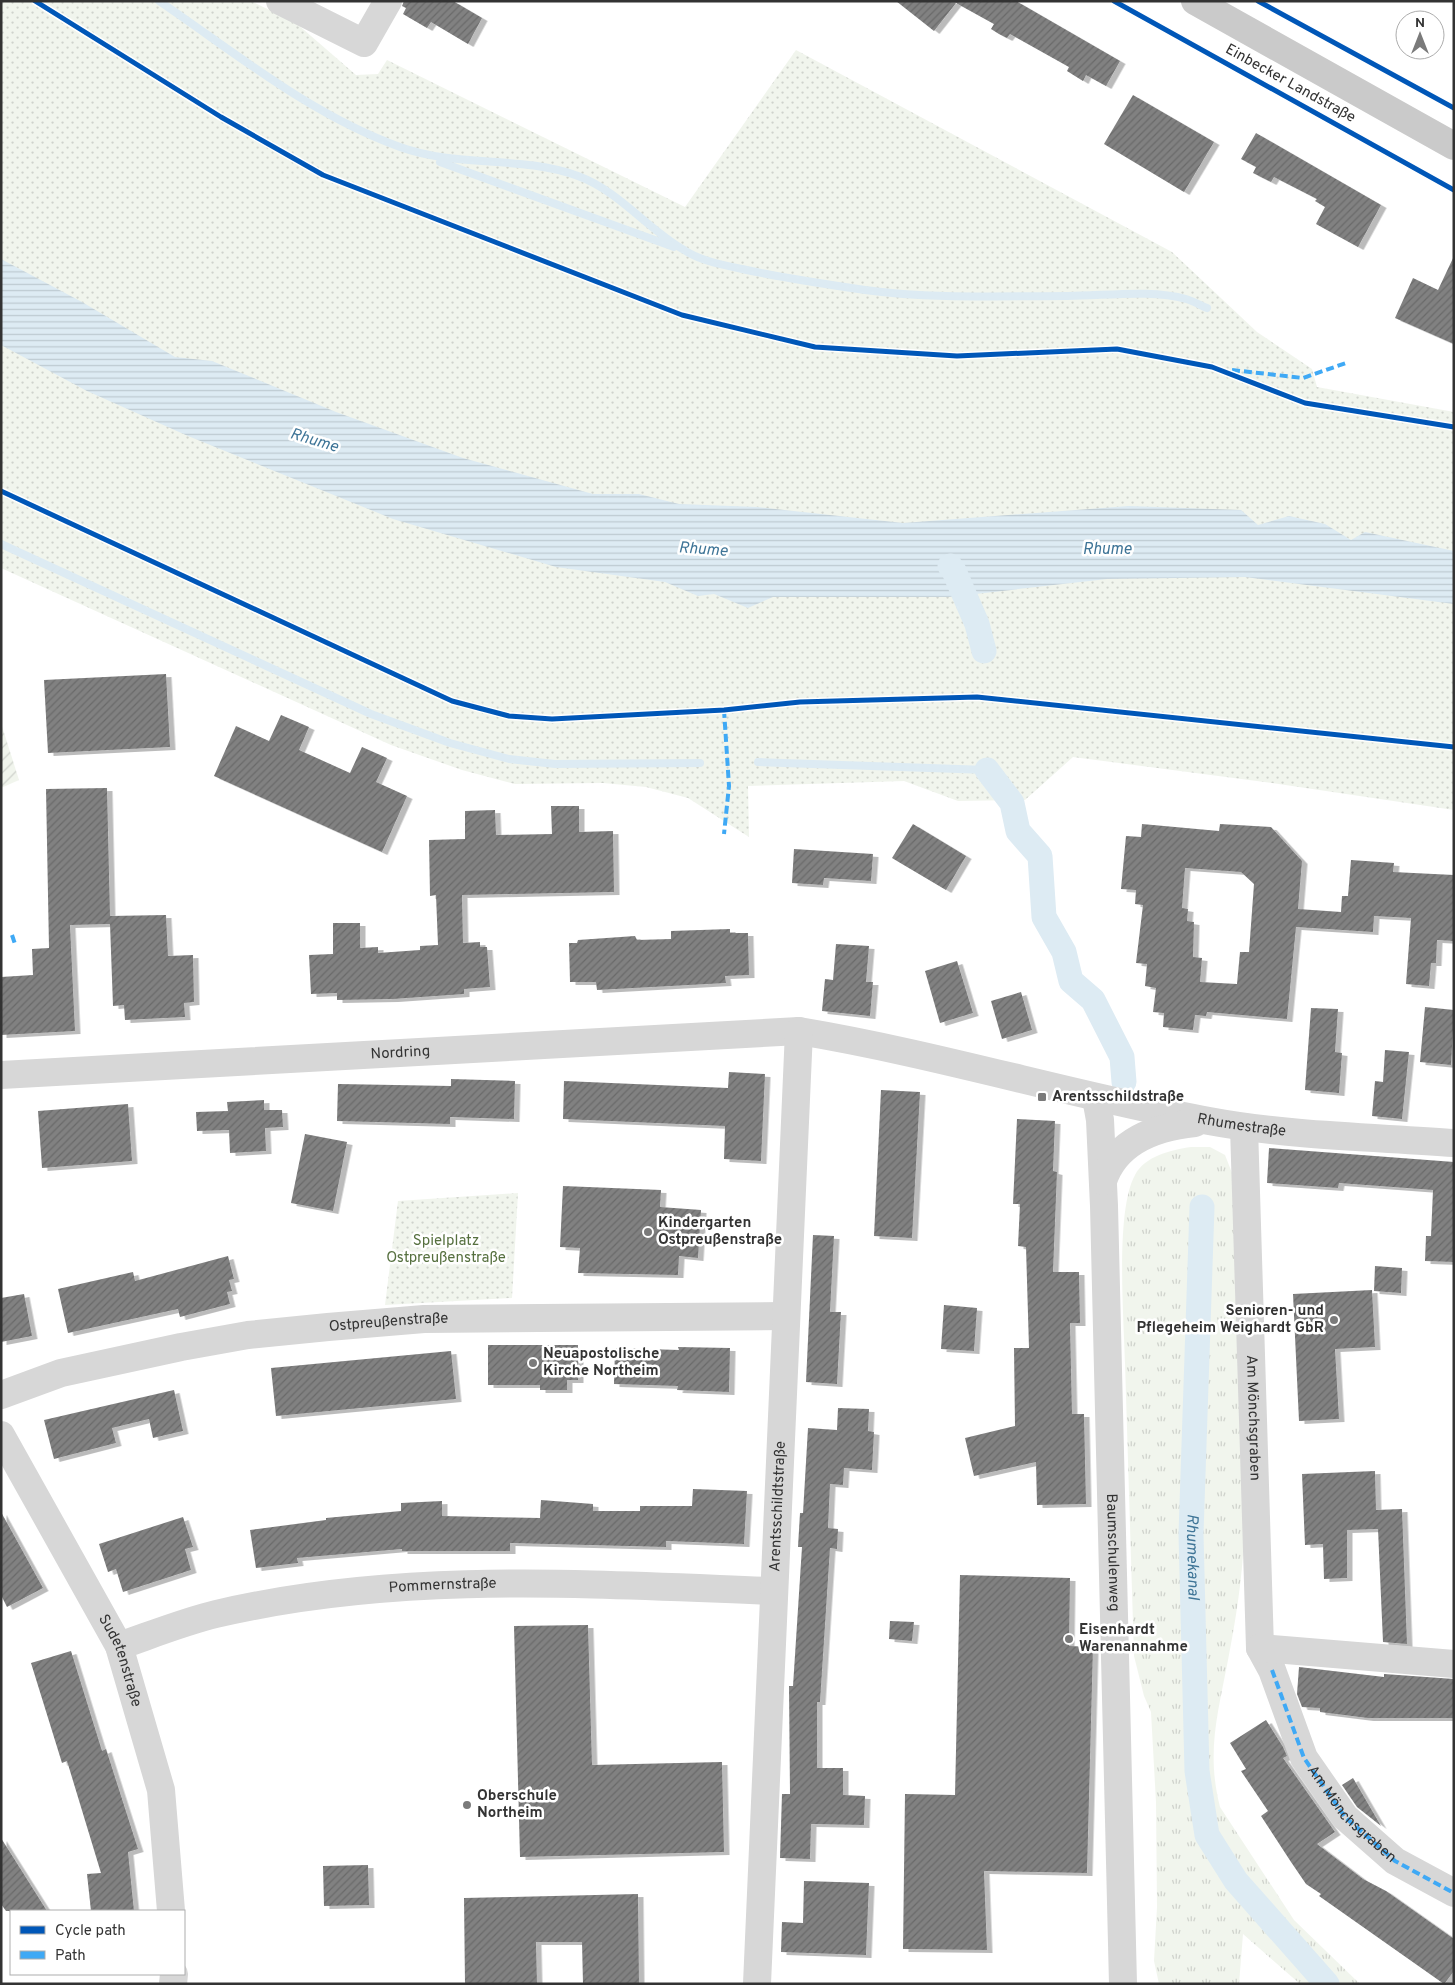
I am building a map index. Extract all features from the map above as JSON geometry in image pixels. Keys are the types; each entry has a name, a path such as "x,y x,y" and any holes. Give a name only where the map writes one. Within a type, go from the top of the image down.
{"main road":[{"name":"Einbecker Landstraße","path":"1195,1 1454,146"}],"street":[{"path":"280,1 364,43 388,1"},
{"name":"Nordring","path":"1,1075 799,1031"},
{"name":"Rhumestraße","path":"799,1031 850,1040 1096,1098 1244,1127 1454,1143"},
{"name":"Arentsschildtstraße","path":"757,1984 799,1031"},
{"name":"Baumschulenweg","path":"1096,1098 1100,1120 1103,1181 1123,1984"},
{"name":"Baumschulenweg","path":"1103,1181 1107,1168 1117,1155 1140,1137 1165,1128 1210,1121"},
{"name":"Am Mönchsgraben","path":"1244,1127 1260,1648 1272,1670 1304,1758 1345,1817 1395,1861 1454,1893"},
{"name":"Ostpreußenstraße","path":"1,1395 61,1373 182,1347 248,1336 328,1327 424,1318 785,1316"},
{"name":"Sudetenstraße","path":"1,1435 119,1646 161,1790 171,1910"},
{"name":"Pommernstraße","path":"119,1646 215,1614 333,1593 426,1585 552,1582 773,1591"},
{"path":"1260,1648 1454,1664"}],"green space":[{"path":"1,1 251,1 296,23 356,75 378,74 387,60 685,207 796,50 1172,252 1257,332 1312,369 1317,387 1454,412 1454,810 1272,783 1073,757 1025,800 958,801 904,781 748,786 749,837 688,798 646,787 603,783 515,784 462,770 391,745 1,568"},
{"path":"1,723 19,780 1,788"},
{"path":"1191,1147 1210,1147 1225,1155 1234,1178 1244,1539 1236,1615 1215,1733 1214,1768 1220,1807 1294,1920 1360,1984 1300,1984 1243,1934 1239,1984 1159,1984 1154,1961 1157,1907 1156,1802 1151,1712 1144,1696 1134,1656 1122,1294 1123,1239 1129,1192 1139,1168 1159,1155"},
{"name":"Spielplatz Ostpreußenstraße","path":"518,1193 512,1298 385,1305 398,1201"}],"water":[{"name":"Rhume","path":"1,259 82,302 175,357 212,361 336,412 463,458 593,494 639,494 679,504 757,507 903,523 1129,506 1241,510 1258,525 1289,516 1325,524 1351,540 1365,532 1454,551 1454,604 1245,577 1107,579 949,597 773,597 748,608 714,594 698,596 665,582 556,567 393,519 188,436 87,391 1,345"}],"building":[{"path":"404,1 453,1 482,18 468,44 431,22 427,28 403,14 406,8 402,6"},
{"path":"896,1 1016,1 1120,61 1106,86 1086,75 1083,81 1067,71 1069,67 1010,34 1007,38 999,34 991,29 994,24 956,3 934,31"},
{"path":"1133,95 1214,142 1184,192 1104,144"},
{"path":"1256,133 1381,205 1358,247 1316,224 1325,207 1315,201 1317,199 1274,177 1271,182 1253,173 1256,167 1241,159"},
{"path":"1454,256 1454,344 1395,318 1413,278 1438,290"},
{"path":"166,674 170,747 48,753 44,680"},
{"path":"281,715 309,727 299,750 350,773 362,747 387,758 376,782 407,796 382,852 214,776 236,726 269,741"},
{"path":"107,788 110,916 166,915 168,956 193,955 194,1002 184,1003 185,1017 125,1020 124,1005 113,1006 110,924 70,925 75,1031 1,1035 1,977 33,975 32,949 49,948 46,789"},
{"path":"551,806 579,806 579,832 613,831 614,892 462,895 463,943 480,942 480,947 487,947 490,987 464,989 464,994 393,999 337,1000 337,993 311,994 309,955 333,954 333,923 360,923 360,948 378,947 378,953 420,950 420,946 438,945 436,895 430,896 429,840 465,839 465,811 495,810 496,835 552,834"},
{"path":"913,824 966,856 946,890 892,858"},
{"path":"1142,824 1219,831 1220,824 1271,827 1302,861 1298,909 1341,912 1342,896 1348,896 1351,860 1394,863 1393,872 1454,875 1454,941 1437,940 1436,963 1431,963 1429,986 1406,984 1411,918 1374,916 1373,932 1296,927 1287,1019 1207,1012 1206,1016 1195,1015 1193,1030 1163,1027 1164,1013 1153,1012 1156,988 1145,986 1147,964 1136,963 1143,905 1135,904 1136,890 1121,889 1126,836 1141,837","holes":["1185,868 1241,872 1254,884 1249,952 1240,952 1237,984 1200,982 1202,958 1193,957 1194,922 1187,921 1188,909 1182,908"]},
{"path":"794,849 873,854 871,881 824,878 823,885 792,883"},
{"path":"730,929 730,933 748,933 749,975 725,976 726,983 597,990 596,982 570,982 569,943 577,943 578,940 635,936 637,940 671,939 671,931"},
{"path":"836,944 869,946 866,982 873,982 870,1016 822,1011 825,979 833,980"},
{"path":"957,961 973,1013 940,1023 925,971"},
{"path":"1021,992 1032,1030 1002,1039 991,1001"},
{"path":"1425,1007 1454,1010 1451,1065 1420,1062"},
{"path":"1311,1008 1338,1009 1335,1052 1342,1053 1339,1093 1305,1090"},
{"path":"1385,1050 1409,1052 1402,1119 1372,1116 1375,1081 1383,1082"},
{"path":"729,1072 765,1074 761,1161 724,1159 725,1126 563,1119 564,1081 728,1088"},
{"path":"451,1079 515,1081 514,1119 450,1117 450,1124 337,1121 338,1084 451,1086"},
{"path":"881,1090 920,1092 912,1238 874,1236"},
{"path":"264,1100 264,1110 282,1110 283,1127 265,1128 266,1151 230,1153 229,1130 197,1131 196,1112 228,1111 227,1102"},
{"path":"128,1104 132,1161 42,1168 38,1111"},
{"path":"1017,1119 1055,1121 1053,1171 1057,1172 1053,1272 1079,1272 1080,1323 1070,1323 1072,1414 1084,1414 1086,1504 1037,1505 1036,1462 974,1476 965,1438 1015,1426 1014,1348 1029,1348 1026,1247 1018,1246 1020,1204 1013,1204"},
{"path":"305,1134 347,1142 333,1211 291,1203"},
{"path":"1269,1148 1454,1162 1454,1262 1425,1261 1426,1236 1431,1236 1433,1190 1339,1183 1338,1188 1267,1183"},
{"path":"563,1186 661,1190 660,1207 701,1210 698,1258 679,1256 678,1275 578,1273 580,1248 560,1247"},
{"path":"813,1235 834,1236 830,1312 841,1312 837,1384 806,1382"},
{"path":"228,1256 234,1279 229,1280 232,1291 227,1292 230,1304 180,1317 178,1309 68,1333 58,1289 133,1272 135,1281"},
{"path":"1375,1266 1402,1268 1401,1293 1374,1291"},
{"name":"Senioren- und Pflegeheim Weighardt GbR","path":"1372,1290 1375,1347 1335,1349 1339,1419 1299,1421 1293,1294"},
{"path":"24,1294 32,1336 1,1342 1,1298"},
{"path":"944,1305 977,1308 974,1351 941,1349"},
{"name":"Neuapostolische Kirche Northeim","path":"488,1345 578,1345 578,1380 567,1380 567,1390 540,1390 540,1385 488,1385"},
{"path":"678,1347 730,1348 729,1392 677,1390 678,1386 614,1384 615,1348 679,1350"},
{"path":"451,1351 456,1399 276,1416 271,1368"},
{"path":"174,1390 183,1431 153,1438 149,1419 112,1428 116,1443 54,1459 44,1420"},
{"path":"838,1408 869,1409 868,1431 874,1432 872,1470 844,1468 843,1485 830,1484 828,1528 838,1529 837,1549 830,1548 820,1702 817,1702 817,1768 843,1768 843,1795 865,1796 864,1825 811,1824 810,1859 780,1858 782,1794 790,1794 789,1686 793,1686 802,1547 798,1547 800,1513 803,1513 808,1428 837,1430"},
{"path":"1375,1471 1376,1510 1402,1509 1407,1644 1383,1642 1378,1529 1347,1530 1347,1578 1324,1579 1323,1544 1305,1545 1302,1474"},
{"path":"693,1489 747,1491 744,1544 666,1541 666,1547 510,1543 510,1551 402,1551 402,1549 297,1558 298,1563 256,1568 250,1530 326,1520 326,1518 401,1511 401,1503 442,1501 442,1516 540,1518 541,1500 593,1504 593,1511 640,1511 640,1506 692,1506"},
{"path":"1,1512 43,1588 7,1607 1,1595"},
{"path":"183,1517 193,1547 185,1549 191,1570 123,1592 116,1569 108,1572 99,1544"},
{"path":"960,1575 1070,1578 1069,1646 1093,1647 1087,1873 984,1871 987,1950 903,1949 905,1794 955,1795"},
{"path":"890,1621 914,1622 912,1641 889,1639"},
{"name":"Oberschule Northeim","path":"588,1625 592,1765 722,1762 724,1852 520,1857 514,1626"},
{"path":"71,1651 102,1751 106,1749 138,1849 128,1852 134,1910 91,1910 87,1874 101,1873 67,1761 62,1763 31,1663"},
{"path":"1299,1667 1384,1677 1384,1674 1454,1679 1454,1718 1368,1718 1320,1712 1320,1708 1302,1707 1297,1694"},
{"path":"1266,1720 1283,1747 1287,1756 1283,1758 1335,1832 1317,1844 1363,1879 1386,1891 1454,1939 1454,1971 1444,1984 1319,1896 1321,1894 1306,1884 1291,1862 1261,1816 1268,1811 1241,1771 1246,1769 1230,1743"},
{"path":"1353,1778 1381,1826 1357,1807 1342,1785"},
{"path":"1,1838 46,1910 6,1911 1,1904"},
{"path":"368,1865 369,1905 324,1906 323,1866"},
{"path":"804,1881 869,1883 866,1955 781,1952 782,1922 803,1923"},
{"path":"638,1894 639,1984 583,1984 582,1942 536,1942 537,1984 465,1984 464,1898"}],"waterway":[{"path":"159,1 275,82 305,101 367,134 400,147 422,153 467,160 534,166 578,176 620,200 657,231 684,250 712,262 788,278 890,293 966,296 1158,294 1186,299 1207,308"},
{"path":"440,162 674,247"},
{"path":"1,544 371,714 450,743 509,759 555,764 700,763"},
{"name":"Rhumekanal","path":"950,566 954,571 977,624 984,651"},
{"path":"758,762 987,770"},
{"name":"Rhumekanal","path":"987,770 1012,803 1018,831 1040,856 1044,917 1064,952 1071,981 1093,1000 1122,1057 1124,1082"},
{"name":"Rhumekanal","path":"1202,1207 1191,1534 1197,1771 1207,1835 1236,1881 1327,1984"}],"marked path":[{"path":"1232,370 1303,378 1346,363"},
{"path":"724,710 729,786 724,834"},
{"path":"12,935 15,944"},
{"path":"1272,1670 1304,1758 1345,1817 1395,1861 1454,1893"}],"cycle path":[{"path":"35,1 221,117 323,175 682,315 815,347 957,356 1117,349 1212,367 1305,403 1454,427"},
{"path":"1114,1 1454,190"},
{"path":"1258,1 1454,108"},
{"path":"1,491 452,701 509,716 552,719 724,710 800,702 977,697 1454,747"}],"place":[{"name":"Arentsschildstraße","path":"1042,1097"},
{"name":"Kindergarten Ostpreußenstraße","path":"648,1232"},
{"name":"Senioren- und Pflegeheim Weighardt GbR","path":"1334,1320"},
{"name":"Neuapostolische Kirche Northeim","path":"533,1363"},
{"name":"Eisenhardt Warenannahme","path":"1069,1639"},
{"name":"Oberschule Northeim","path":"467,1805"}]}
